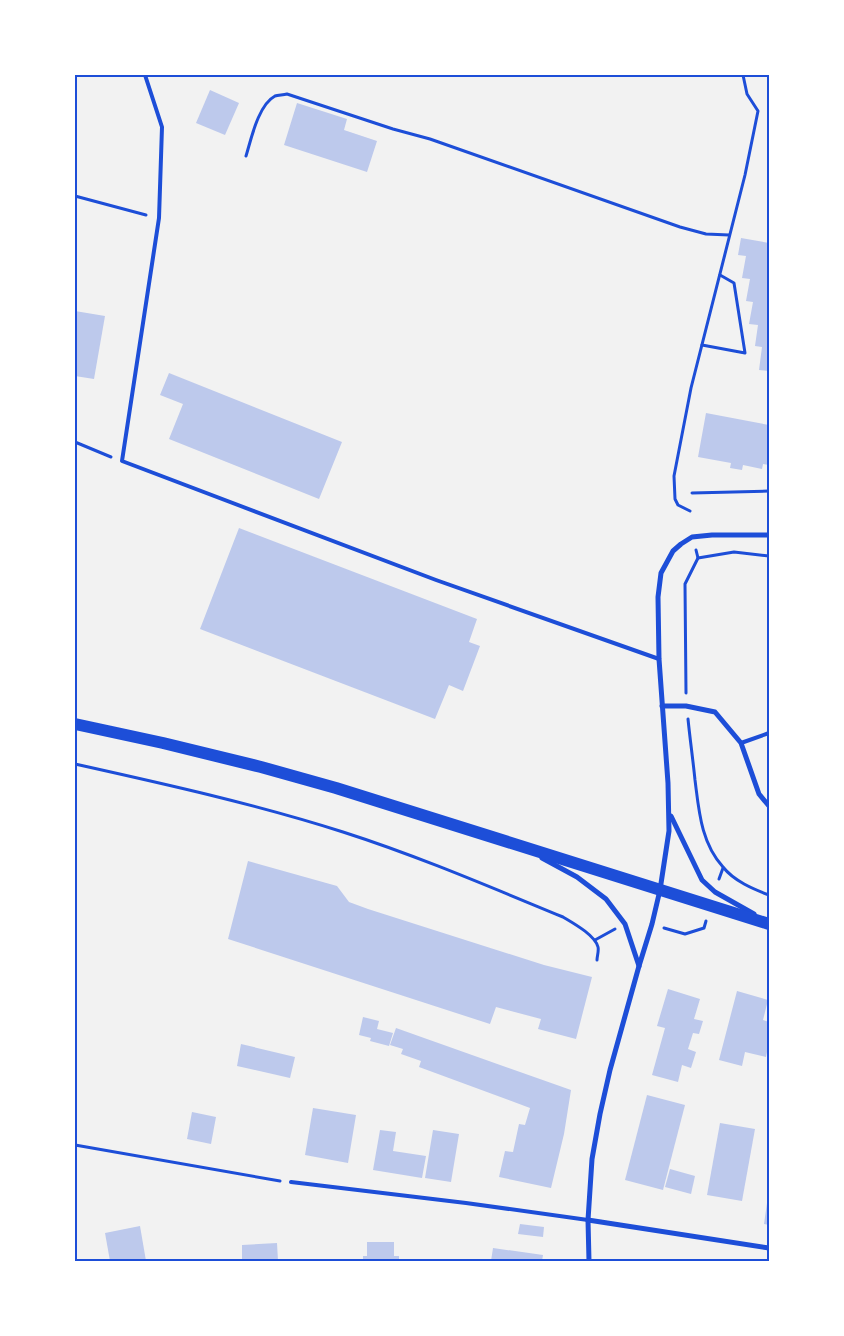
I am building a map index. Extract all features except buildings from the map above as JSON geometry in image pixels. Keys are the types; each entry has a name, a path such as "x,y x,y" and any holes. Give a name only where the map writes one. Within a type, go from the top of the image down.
{"main road":[{"path":"75,724 163,743 345,791 769,923"}],"street":[{"path":"589,1261 588,1220 592,1159 600,1114 610,1070 652,924 660,890 669,830 670,813 662,706 658,597 661,574 672,551 692,537 769,535"},
{"path":"662,706 686,706 715,712 741,743 759,794 769,806"},
{"path":"670,813 702,880 715,892 769,923"},
{"path":"517,845 577,877 606,899 625,924 639,966"},
{"path":"588,1220 769,1248"}],"lane":[{"path":"145,75 162,128 159,218 122,461 436,580 660,659"},
{"path":"741,743 769,733"},
{"path":"291,1182 588,1220"}],"path":[{"path":"690,511 678,505 675,499 674,476 691,388 745,174 758,111 747,94 743,75"},
{"path":"246,156 264,107 275,96 287,94 393,129 430,139 680,227 706,234 729,236"},
{"path":"75,196 159,218"},
{"path":"702,346 745,353 734,283 720,274"},
{"path":"75,442 122,461"},
{"path":"692,493 769,491"},
{"path":"692,537 698,558 684,584 686,706 701,823 709,846 723,868 757,891 769,895"},
{"path":"698,558 734,552 769,556"},
{"path":"75,764 231,800 342,832 416,857 563,917 595,940 598,948 597,960"},
{"path":"75,1145 291,1182"}]}
